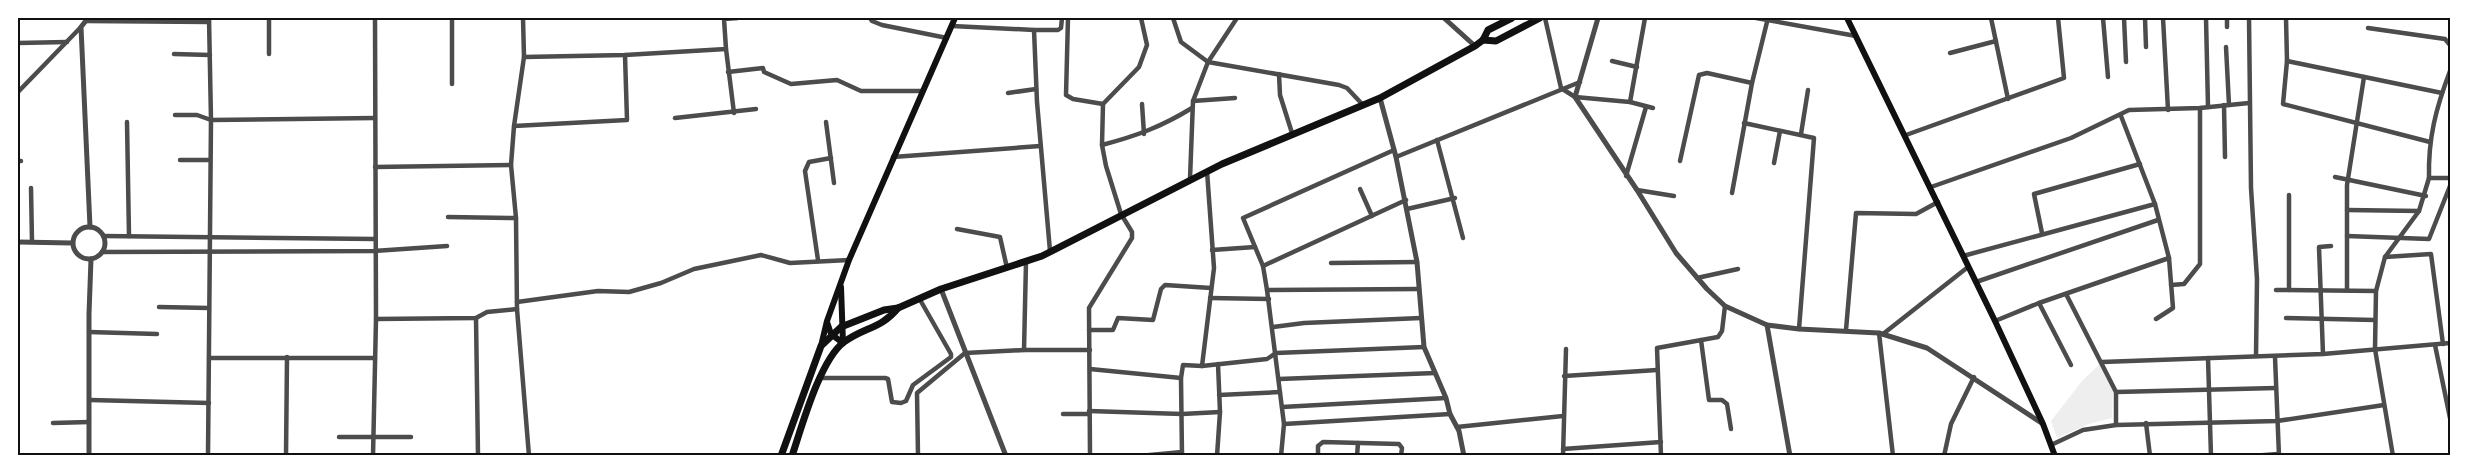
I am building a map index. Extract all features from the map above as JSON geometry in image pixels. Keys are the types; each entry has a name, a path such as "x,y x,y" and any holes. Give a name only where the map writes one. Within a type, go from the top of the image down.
{"main road":[{"path":"781,456 821,346 827,321 849,260 892,157 947,38 954,18"},
{"path":"821,346 831,334 841,327 884,310 898,308 942,289 1026,262 1050,252 1207,171 1380,98 1475,46 1483,40 1488,30 1512,18"},
{"path":"1483,40 1496,41 1540,18"},
{"path":"1847,18 1858,36 1995,321 2043,424 2055,456"},
{"path":"841,283 843,343"},
{"path":"792,456 832,354 843,343 888,320 898,308"},
{"path":"827,321 831,334 843,343"},
{"path":"821,346 830,345 832,354"}],"street":[{"path":"269,18 269,54"},
{"path":"373,456 376,319 374,250 375,18"},
{"path":"452,18 452,84"},
{"path":"523,18 524,57 514,126 511,165 516,218 517,309 529,456"},
{"path":"734,113 728,72 724,19 738,18"},
{"path":"870,18 872,21 882,25 947,38"},
{"path":"1061,28 1062,18"},
{"path":"1068,18 1066,95 1073,99 1104,104"},
{"path":"1090,456 1088,308 1132,238 1132,232 1121,214 1106,166 1102,145 1104,104 1139,67 1146,45 1141,18"},
{"path":"1173,18 1181,42 1208,62 1339,85 1347,88 1363,105"},
{"path":"1190,179 1193,101 1208,62 1237,18"},
{"path":"1444,18 1475,46"},
{"path":"1545,18 1562,88 1575,97 1626,176 1638,190 1676,253 1697,278 1725,306 1767,325 1799,329 1881,333 1928,348 2043,424"},
{"path":"1575,97 1598,18"},
{"path":"1630,102 1645,18"},
{"path":"1756,18 1767,18 1858,36"},
{"path":"1732,193 1744,122 1767,18"},
{"path":"1991,18 2008,100"},
{"path":"1906,135 2008,100 2064,78 2058,18"},
{"path":"2103,18 2108,77"},
{"path":"2124,18 2126,62"},
{"path":"2145,18 2146,47"},
{"path":"2163,18 2168,110"},
{"path":"2206,18 2208,107"},
{"path":"2227,18 2227,27"},
{"path":"2249,18 2250,103 2257,279 2256,356"},
{"path":"2286,18 2287,61 2283,104 2430,142"},
{"path":"18,92 87,19 209,20 211,120 208,456"},
{"path":"952,26 1056,31 1061,28 1068,28"},
{"path":"81,27 90,227"},
{"path":"2368,28 2445,39 2450,45"},
{"path":"1034,30 1040,146 1050,252"},
{"path":"1950,53 1996,41"},
{"path":"18,43 67,42"},
{"path":"2225,157 2227,105 2226,47"},
{"path":"524,57 625,55 726,49"},
{"path":"174,54 210,55"},
{"path":"514,126 627,120 625,55"},
{"path":"1612,61 1637,67"},
{"path":"2287,61 2442,93"},
{"path":"728,72 763,68 764,72 791,84 837,80 861,91 922,91"},
{"path":"2393,456 2375,349 2376,291 2385,257 2419,211 2426,196 2430,178 2430,142 2442,93 2450,71"},
{"path":"1680,161 1699,76 1707,73 1752,83"},
{"path":"1278,74 1280,95 1292,134"},
{"path":"2347,290 2347,178 2364,77"},
{"path":"1396,157 1580,82"},
{"path":"1008,93 1036,89"},
{"path":"1801,134 1808,90"},
{"path":"1575,97 1630,102 1653,108"},
{"path":"1193,101 1235,98"},
{"path":"1380,98 1406,200 1417,262 1424,348 1446,398 1450,414 1458,427 1464,456"},
{"path":"1930,186 2071,138 2121,116 2129,110 2168,110 2250,103"},
{"path":"1142,104 1144,134"},
{"path":"1626,176 1646,107"},
{"path":"1102,145 1144,134 1192,108"},
{"path":"2171,285 2184,284 2200,264 2200,108"},
{"path":"675,118 756,110"},
{"path":"175,115 197,115 211,120 375,118"},
{"path":"2121,116 2155,204 2169,258 2173,308 2156,319"},
{"path":"127,122 129,236"},
{"path":"826,122 834,183"},
{"path":"1744,122 1801,134 1812,137 1815,141 1799,329"},
{"path":"1774,164 1780,131"},
{"path":"1437,140 1464,238"},
{"path":"892,157 1040,146"},
{"path":"1281,456 1284,424 1268,290 1263,266 1243,218 1394,150"},
{"path":"818,260 804,171 809,162 831,158"},
{"path":"180,160 210,160"},
{"path":"2042,234 2034,194 2140,164"},
{"path":"375,167 511,165"},
{"path":"1202,366 1214,268 1207,171"},
{"path":"2335,177 2426,196"},
{"path":"2430,178 2450,178"},
{"path":"2347,236 2429,239 2450,186"},
{"path":"31,188 32,242"},
{"path":"1360,189 1372,216"},
{"path":"1638,190 1674,196"},
{"path":"2289,195 2289,290"},
{"path":"1407,209 1454,198"},
{"path":"1263,266 1406,200"},
{"path":"1846,330 1856,213 1916,214 1938,202"},
{"path":"1963,256 2155,204"},
{"path":"2347,210 2419,211"},
{"path":"448,217 516,218"},
{"path":"1976,282 2158,220"},
{"path":"102,252 105,244 103,236 99,231 90,227 80,229 72,242 78,255 91,259 102,252 374,250 447,246"},
{"path":"956,229 1000,237 1007,268"},
{"path":"103,236 374,239"},
{"path":"18,242 72,242"},
{"path":"2323,354 2319,247 2331,246"},
{"path":"1212,250 1255,247"},
{"path":"2385,257 2431,254 2443,344"},
{"path":"517,302 598,291 629,292 661,283 694,269 758,255 790,263 818,260 849,260"},
{"path":"1995,321 2039,303 2169,258"},
{"path":"89,456 91,259"},
{"path":"1024,350 1026,262"},
{"path":"1332,263 1417,262"},
{"path":"1881,333 1968,267"},
{"path":"1697,278 1738,269"},
{"path":"1089,330 1113,330 1118,318 1153,320 1162,289 1165,285 1211,288"},
{"path":"942,289 1006,456"},
{"path":"1268,290 1419,290"},
{"path":"2276,290 2376,291"},
{"path":"2066,294 2116,392 2116,424"},
{"path":"821,378 885,378 888,379 892,402 901,403 906,401 913,385 951,357 919,298"},
{"path":"1210,298 1269,299"},
{"path":"2039,303 2071,365"},
{"path":"1662,456 1656,352 1659,346 1701,340 1721,334 1725,306"},
{"path":"160,308 209,308"},
{"path":"376,319 476,318 487,312 517,309"},
{"path":"476,318 478,456"},
{"path":"1273,327 1421,318"},
{"path":"2286,318 2375,320"},
{"path":"1767,325 1790,456"},
{"path":"90,332 157,334"},
{"path":"1881,333 1894,456"},
{"path":"1701,340 1709,400 1722,400 1727,404 1731,429"},
{"path":"2102,362 2323,354 2450,343"},
{"path":"2435,345 2450,418"},
{"path":"1139,456 1182,454 1181,378 1183,365 1202,366 1267,359 1276,353 1424,348"},
{"path":"1563,456 1566,348"},
{"path":"918,456 917,393 965,353 1024,350 1090,350"},
{"path":"2252,456 2278,455 2275,356"},
{"path":"286,456 287,357"},
{"path":"209,358 375,358"},
{"path":"2208,358 2211,456"},
{"path":"1217,456 1220,412 1218,364"},
{"path":"1090,368 1181,378"},
{"path":"1564,376 1657,370"},
{"path":"1278,379 1436,373"},
{"path":"1944,456 1951,424 1974,377"},
{"path":"2116,392 2276,388"},
{"path":"1219,395 1280,392"},
{"path":"1282,407 1446,398"},
{"path":"90,400 209,403"},
{"path":"2051,445 2083,430 2116,424 2277,421 2384,405"},
{"path":"1063,414 1089,412 1182,414 1220,412"},
{"path":"1284,424 1450,414"},
{"path":"1458,427 1563,416"},
{"path":"53,423 90,422"},
{"path":"2146,423 2150,456"},
{"path":"339,437 411,437"},
{"path":"1318,456 1318,446 1322,442 1399,444 1402,448 1401,456"},
{"path":"1563,449 1660,442"},
{"path":"1357,456 1358,443"}],"shaded area":[{"path":"2101,363 2113,388 2112,418 2089,424 2057,438 2051,421 2082,381"}]}
